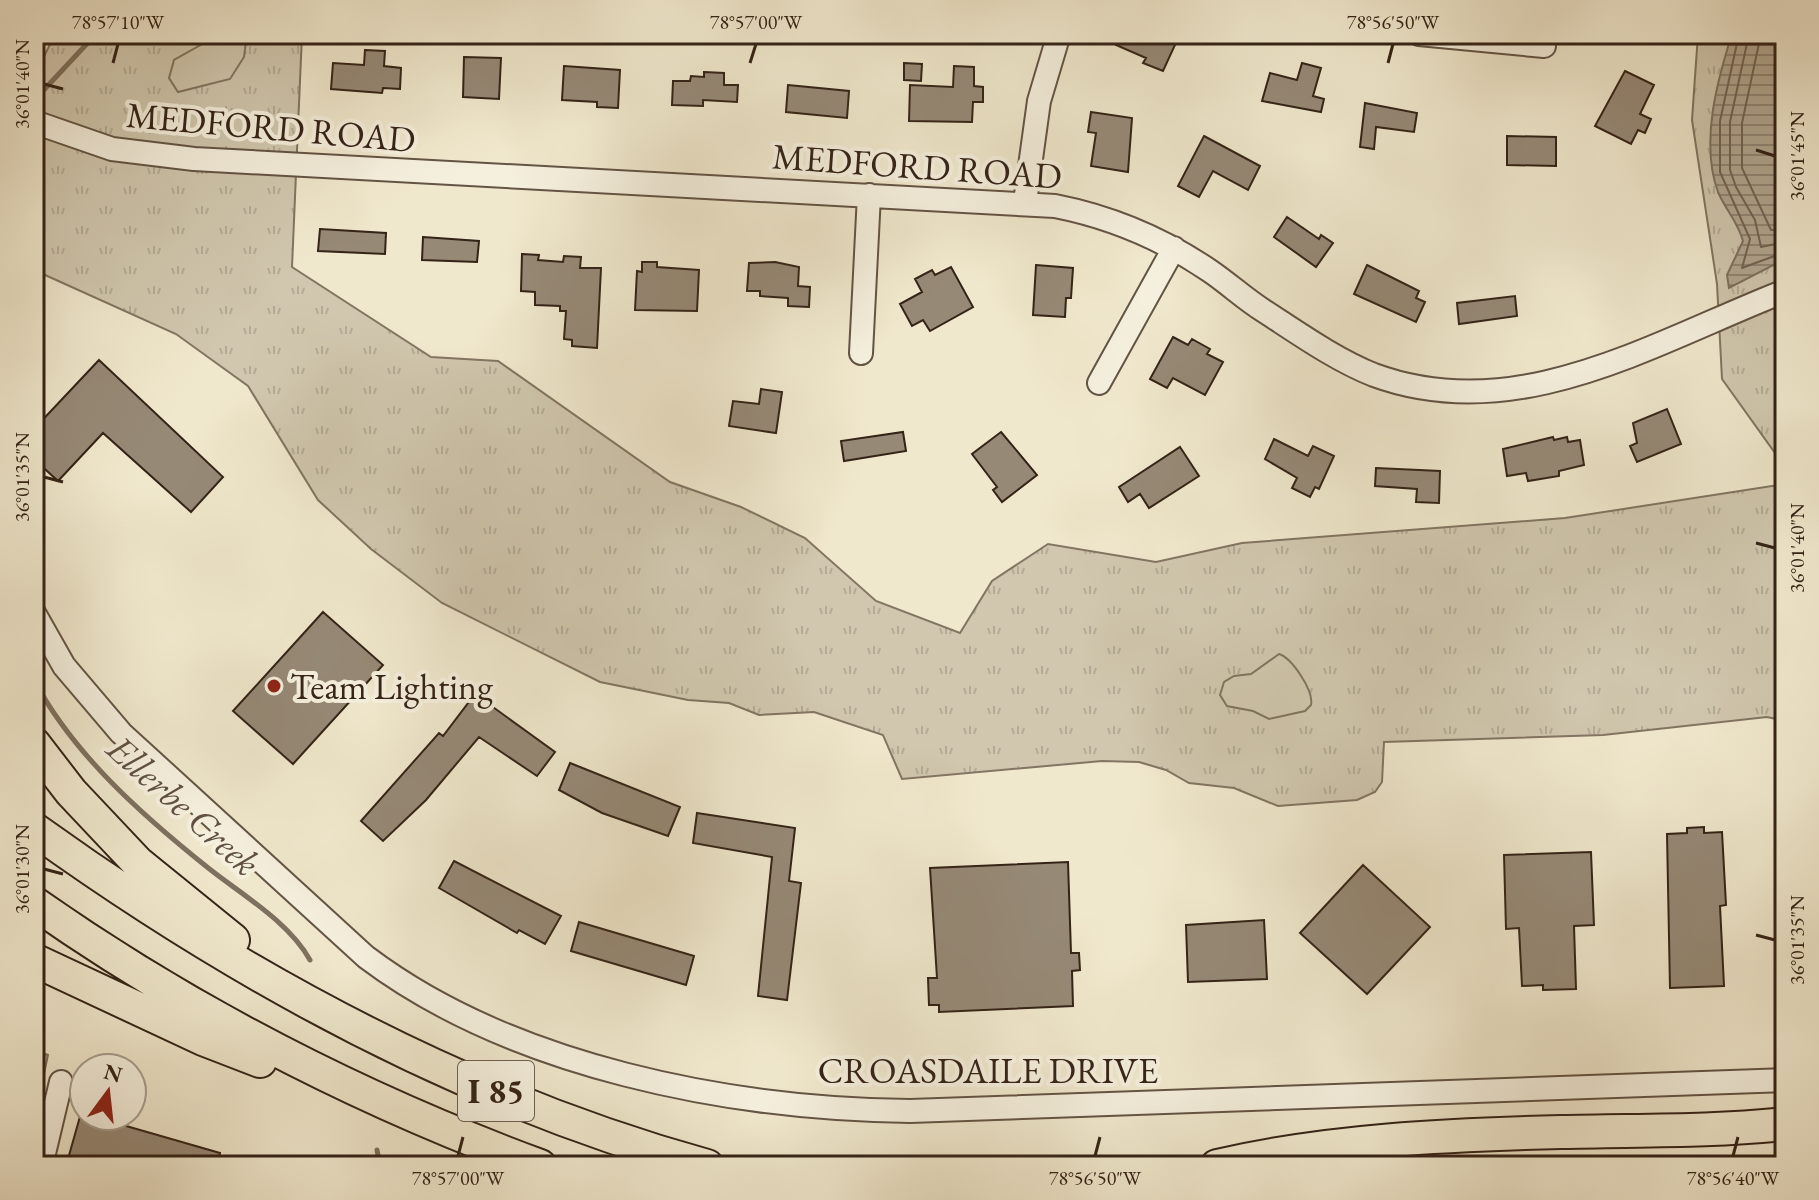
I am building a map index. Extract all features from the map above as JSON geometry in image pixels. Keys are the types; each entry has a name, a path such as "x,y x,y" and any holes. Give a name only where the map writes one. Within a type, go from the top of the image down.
{"highway":[{"path":"34,744 71,792 138,863 223,930 293,995"},
{"name":"I 85","path":"34,829 129,896 293,995 394,1045 525,1103 707,1166"},
{"name":"I 85","path":"34,903 92,944 232,1027 399,1110 540,1166"},
{"path":"34,960 203,1039 399,1110"},
{"path":"1217,1166 1297,1151 1384,1142 1560,1132 1727,1130 1785,1124"}],"street":[{"path":"1025,202 1039,101 1059,34"},
{"path":"1419,34 1544,46"},
{"name":"MEDFORD ROAD","path":"34,122 112,149 194,159 1025,202 1092,213 1174,248 1261,309 1372,374 1402,383 1468,393 1511,391 1588,371 1785,291"},
{"path":"861,353 869,195"},
{"path":"1099,383 1174,248"},
{"name":"CROASDAILE DRIVE","path":"34,613 64,666 121,733 366,957 408,987 458,1014 516,1038 610,1068 752,1099 826,1108 910,1111 1785,1080"},
{"path":"41,1166 61,1082"}],"green space":[{"path":"55,34 302,34 292,267 431,357 498,361 670,482 741,507 805,538 876,601 960,633 992,581 1048,544 1156,562 1242,543 1565,518 1785,484 1785,721 1767,717 1603,735 1384,742 1382,782 1375,792 1357,800 1278,806 1234,788 1189,783 1166,770 1139,762 1102,761 902,779 883,735 814,712 759,715 729,703 688,700 600,682 442,603 371,549 318,500 248,386 176,334 34,270 34,77"},
{"path":"210,34 247,34 244,57 230,79 178,92 169,78 174,60 204,43"},
{"path":"1698,34 1785,34 1785,467 1722,379 1717,284 1692,120"},
{"path":"1279,654 1296,668 1306,684 1311,705 1305,711 1269,719 1253,711 1227,706 1220,695 1224,682 1234,676 1251,674"}],"water":[{"path":"1732,34 1785,34 1785,259 1729,288 1727,275 1743,241 1718,192 1710,153 1716,92"},
{"path":"34,1050 48,1055 44,1074 34,1072"}],"building":[{"path":"1121,34 1180,34 1163,71 1143,63 1146,58 1116,45"},
{"path":"365,50 385,51 384,66 401,68 400,89 383,88 382,93 331,89 333,63 364,65"},
{"path":"464,57 501,58 499,99 463,97"},
{"path":"904,63 922,64 921,81 904,80"},
{"path":"1302,63 1321,68 1313,96 1324,99 1321,112 1262,101 1270,73 1297,80"},
{"path":"564,66 620,70 618,108 597,107 597,102 562,100"},
{"path":"954,66 974,67 974,86 983,87 983,102 973,102 972,122 909,121 910,85 953,87"},
{"path":"1625,71 1654,85 1640,114 1651,119 1645,133 1638,130 1631,144 1595,126"},
{"path":"704,72 724,73 724,85 738,85 737,102 703,100 703,106 672,105 673,81 690,81 691,76 704,77"},
{"path":"788,85 849,91 847,118 786,112"},
{"path":"1365,103 1417,113 1414,132 1376,127 1374,149 1360,147"},
{"path":"1091,112 1132,118 1128,172 1091,166 1096,133 1088,132"},
{"path":"1204,136 1260,166 1248,190 1213,171 1199,197 1178,186"},
{"path":"1507,136 1556,137 1556,166 1507,165"},
{"path":"1287,217 1319,239 1321,235 1333,243 1316,267 1274,237"},
{"path":"320,229 386,233 385,254 318,251"},
{"path":"423,237 479,241 477,262 422,260"},
{"path":"522,254 539,255 538,260 563,262 564,256 581,257 580,268 601,268 597,348 572,346 572,340 564,339 566,311 560,311 560,306 535,305 535,292 521,291"},
{"path":"642,262 657,262 657,267 699,270 697,311 635,310 637,271 642,272"},
{"path":"775,262 799,267 798,286 810,287 809,307 788,306 788,298 760,296 760,291 747,291 749,263"},
{"path":"1036,265 1073,268 1071,298 1066,298 1065,317 1033,315"},
{"path":"1367,265 1419,291 1416,298 1425,302 1416,322 1354,294"},
{"path":"951,267 973,307 930,331 923,320 912,326 900,304 922,292 915,279 932,270 935,275"},
{"path":"1515,296 1517,316 1459,324 1457,303"},
{"path":"1173,337 1188,345 1192,339 1210,349 1207,354 1223,362 1205,395 1173,378 1167,388 1150,379"},
{"path":"99,360 223,477 191,512 103,433 58,481 34,459 34,429"},
{"path":"761,389 782,392 776,433 729,426 733,401 759,404"},
{"path":"1667,409 1681,444 1637,462 1630,446 1637,443 1633,423"},
{"path":"903,432 906,451 844,461 841,441"},
{"path":"1001,432 1037,475 1002,502 993,490 997,487 972,454"},
{"path":"1553,437 1554,440 1567,437 1568,442 1580,440 1584,465 1559,471 1559,476 1528,481 1526,473 1507,476 1503,449"},
{"path":"1274,439 1308,456 1313,446 1334,456 1319,489 1315,487 1310,497 1292,488 1297,478 1265,459"},
{"path":"1180,447 1199,476 1149,508 1140,494 1128,502 1119,487"},
{"path":"1376,468 1440,471 1439,503 1416,502 1417,489 1375,486"},
{"path":"323,612 383,665 293,764 233,711"},
{"path":"475,694 555,752 537,776 479,737 426,800 383,841 361,821 439,733 443,736"},
{"path":"570,763 680,807 668,836 602,813 559,790"},
{"path":"697,813 795,828 789,881 801,883 787,1000 758,996 772,857 693,843"},
{"path":"1704,827 1704,833 1722,832 1726,905 1720,906 1724,986 1670,988 1667,834 1687,833 1687,828"},
{"path":"1591,852 1594,925 1574,926 1576,989 1543,990 1543,985 1522,986 1519,928 1506,929 1504,855"},
{"path":"454,861 561,916 545,944 519,930 517,933 439,888"},
{"path":"1068,862 1071,953 1079,953 1080,970 1072,971 1073,1006 939,1012 939,1005 929,1005 928,978 937,978 930,868"},
{"path":"1363,865 1430,927 1367,994 1300,933"},
{"path":"1264,920 1267,979 1188,982 1186,925"},
{"path":"579,922 694,956 686,985 571,951"},
{"path":"76,1132 147,1132 220,1153 217,1166 66,1166"}],"waterway":[{"path":"41,93 96,34"},
{"name":"Ellerbe Creek","path":"34,680 68,733 111,782 183,847 277,921 310,960"},
{"name":"Ellerbe Creek","path":"377,1150 380,1166"}],"place":[{"name":"Team Lighting","path":"274,686"}]}
